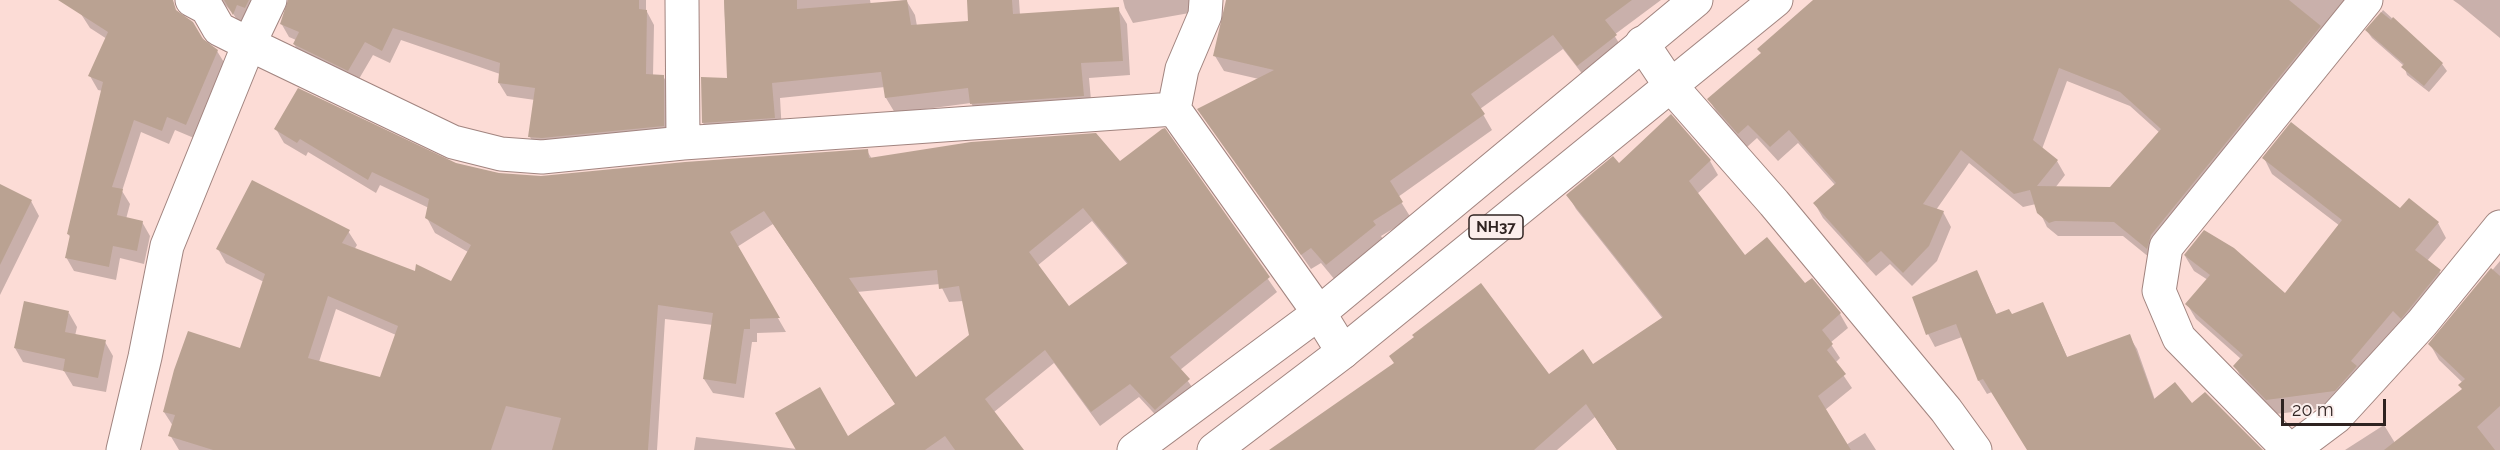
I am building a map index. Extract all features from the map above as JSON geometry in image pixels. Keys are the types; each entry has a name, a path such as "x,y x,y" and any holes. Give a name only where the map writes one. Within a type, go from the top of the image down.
{"main road":[{"path":"192,0 207,8 219,29 249,44 453,142 501,154 542,157 683,143 1174,109"},
{"path":"123,450 145,357 167,246 249,44 270,0"},
{"path":"682,0 683,143"},
{"path":"1206,0 1205,15 1182,69 1174,109 1319,313 1343,352"},
{"name":"NH37","path":"1134,450 1319,313 1696,0"},
{"name":"NH37","path":"1214,450 1343,352 1776,0"},
{"path":"2366,0 2166,246 2159,291 2179,338 2290,450 2336,417 2422,322 2500,227"},
{"path":"1642,43 1670,85 1774,203 1946,410 1975,450"}],"building":[{"path":"58,0 173,0 176,10 193,22 203,39 218,50 186,125 167,117 162,131 134,120 112,187 123,189 117,215 143,221 137,251 113,246 109,267 65,258 70,235 67,234 103,82 88,76 108,32"},
{"path":"224,0 249,0 245,8 237,5 233,15"},
{"path":"288,0 639,0 639,9 647,10 646,74 664,75 664,126 542,138 528,137 535,88 498,83 500,63 393,28 382,51 365,42 348,71 293,44 299,32 280,24"},
{"path":"724,0 797,0 797,9 907,0 911,25 968,21 967,0 1012,0 1013,14 1119,7 1123,61 1081,63 1084,96 970,104 968,88 885,98 881,72 772,83 775,118 702,123 701,77 727,78"},
{"path":"1226,0 1632,0 1605,20 1617,35 1577,66 1553,35 1471,94 1485,114 1390,181 1403,202 1373,221 1376,225 1326,265 1311,248 1301,255 1197,109 1274,70 1213,56"},
{"path":"1813,0 2289,0 2321,26 2151,235 2147,249 2114,222 2055,221 2049,223 2037,213 2030,190 2014,194 1961,150 1923,204 1944,211 1929,246 1903,273 1881,251 1867,263 1813,203 1836,183 1789,130 1770,147 1748,125 1738,134 1707,99 1761,53 1757,49","holes":["2059,68 2120,92 2161,129 2110,187 2037,186 2058,160 2033,140"]},
{"path":"2381,12 2391,20 2393,17 2443,63 2424,86 2401,67 2404,64 2365,30"},
{"path":"298,88 456,163 499,173 541,176 685,162 868,149 869,158 971,142 1096,133 1120,161 1165,128 1270,277 1170,357 1190,379 1155,410 1130,384 1091,412 1045,350 985,399 1024,450 955,450 945,436 925,450 796,450 775,413 820,387 848,436 895,404 764,211 730,232 780,318 750,319 750,329 744,329 736,384 703,379 713,313 658,305 648,450 552,450 561,418 506,406 491,450 213,450 168,436 175,415 163,412 174,370 188,331 240,348 265,274 216,249 252,180 350,230 342,243 415,271 416,264 451,281 471,245 425,218 429,199 372,172 368,180 300,139 297,143 274,129","holes":["1083,208 1128,263 1069,306 1029,252","937,270 939,289 959,286 969,335 916,377 849,278","328,296 398,326 380,377 308,358"]},
{"path":"1671,114 1711,160 1689,181 1745,255 1767,237 1805,283 1812,278 1841,313 1822,330 1833,344 1827,350 1846,374 1818,396 1851,450 1617,450 1586,404 1534,450 1269,450 1394,363 1389,356 1414,337 1412,335 1481,283 1549,374 1583,349 1593,364 1663,317 1566,195 1613,156 1619,163"},
{"path":"2291,122 2400,208 2409,198 2439,222 2415,250 2441,270 2401,319 2393,311 2351,361 2357,366 2335,391 2266,400 2233,366 2243,355 2185,304 2210,275 2184,255 2204,230 2234,248 2285,293 2342,220 2262,158"},
{"path":"0,184 32,200 0,265"},
{"path":"2491,268 2500,276 2500,406 2477,427 2495,450 2384,450 2462,389 2458,385 2465,379 2428,344"},
{"path":"1977,270 1996,314 2009,309 2012,314 2043,302 2067,357 2130,334 2154,399 2175,382 2192,403 2205,392 2263,450 2027,450 1983,379 1978,381 1956,324 1926,335 1912,297"},
{"path":"24,301 69,311 65,332 106,340 98,378 63,371 65,359 14,348"}]}
